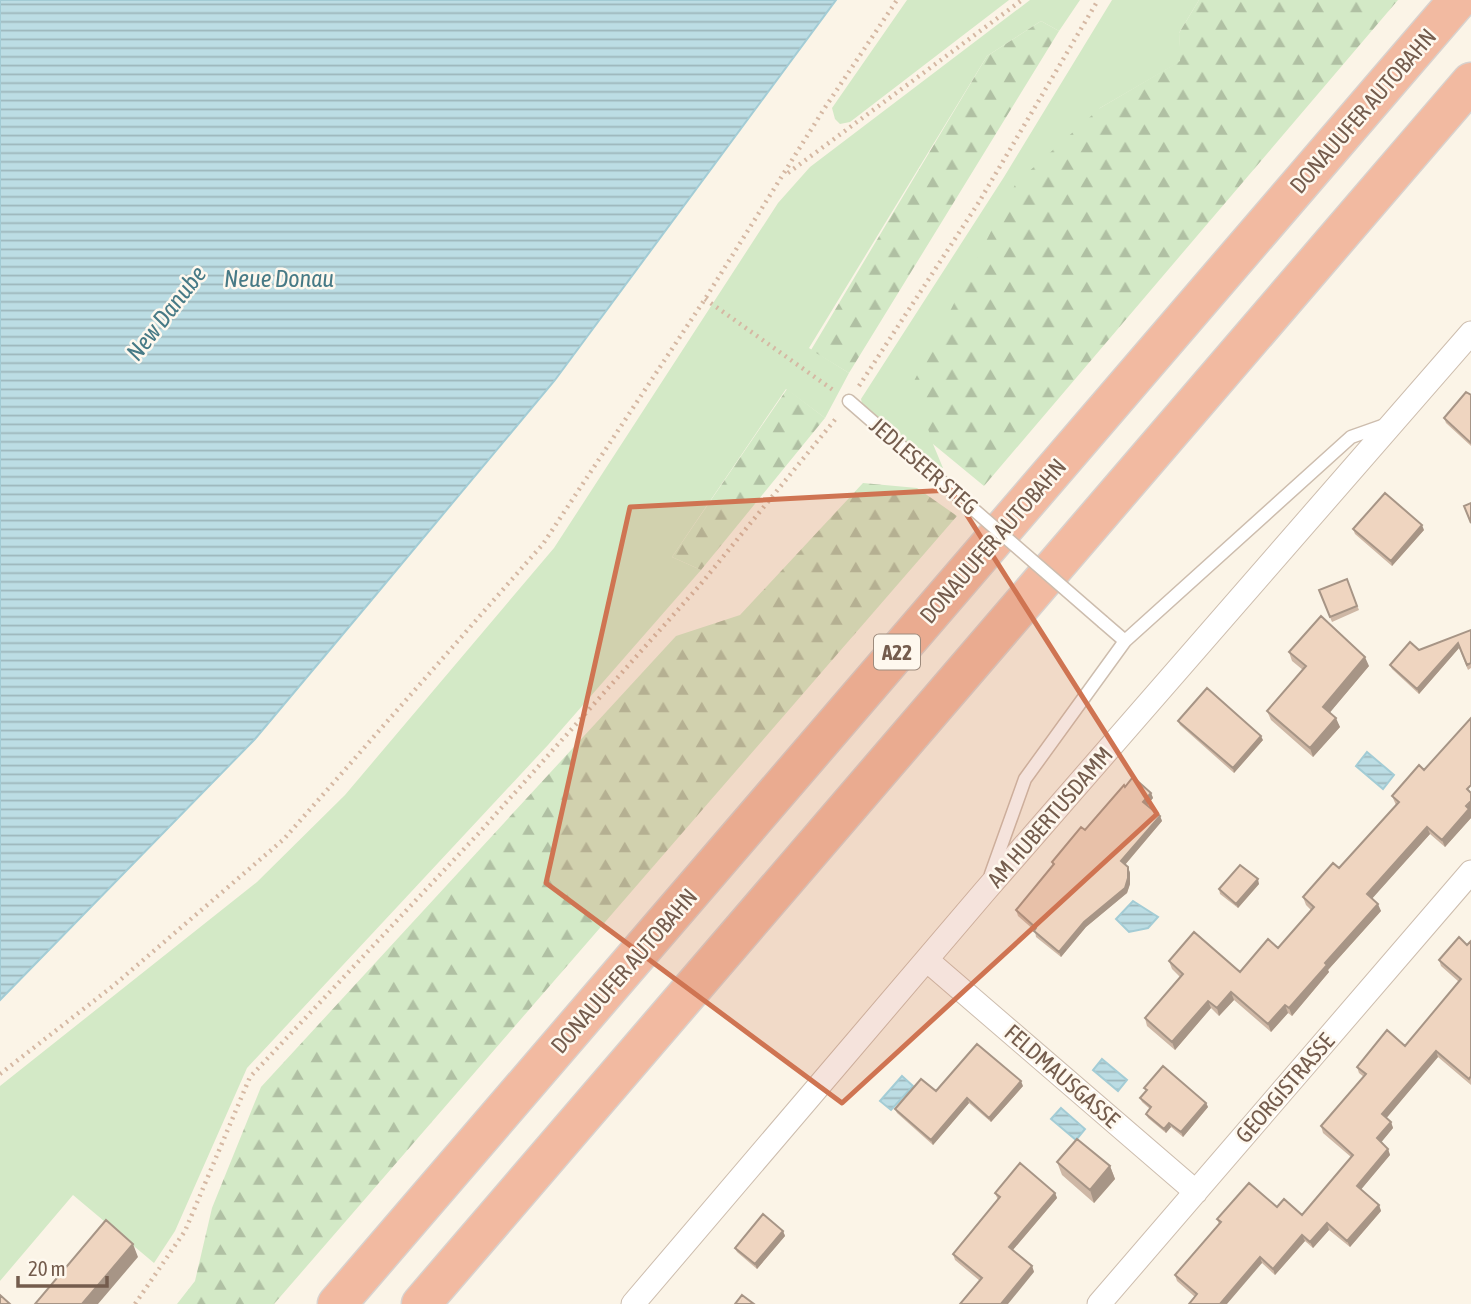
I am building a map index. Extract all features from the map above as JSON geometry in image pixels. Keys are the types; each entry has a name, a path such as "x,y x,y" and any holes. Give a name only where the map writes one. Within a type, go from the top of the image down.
{"highway":[{"name":"DONAUUFER AUTOBAHN","path":"337,1304 1458,0"},
{"path":"421,1304 1471,82"}],"street":[{"name":"AM HUBERTUSDAMM","path":"633,1304 985,891 1471,333"},
{"name":"GEORGISTRASSE","path":"1099,1304 1471,872"},
{"name":"FELDMAUSGASSE","path":"928,961 1196,1192"}],"lane":[{"name":"JEDLESEER STEG","path":"849,401 1125,641"},
{"path":"985,891 1026,779 1125,641 1351,437 1395,422"}],"path":[{"path":"0,1074 113,986 284,839 543,544 705,299 785,176 824,109 897,0"},
{"path":"785,176 1021,0"},
{"path":"135,1304 185,1231 250,1077 479,833 691,595 849,401 979,202 1098,0"},
{"path":"705,299 849,401"}],"highlighted area":[{"path":"951,490 1157,814 842,1103 546,883 630,507"}],"green space":[{"path":"907,0 1009,0 850,122 840,124 835,119 832,108"},
{"path":"1030,0 1080,0 1059,31 1041,21 987,56 809,348 849,373 825,418 786,389 672,557 701,570 548,745 247,1068 175,1231 154,1263 73,1195 0,1281 0,1086 257,882 345,795 554,548 778,203 810,167"},
{"path":"1112,0 1199,0 1179,33 1181,61 1100,108 933,444 943,468 936,472 863,408 861,399 1004,177"},
{"path":"1199,0 1398,0 984,486 933,444 913,383 1016,183 1100,108 1180,61 1179,33"},
{"path":"1041,21 1059,31 849,373 811,350 987,56"},
{"path":"787,389 825,418 701,570 672,557"},
{"path":"863,483 917,488 957,516 274,1304 177,1304 195,1281 212,1208 261,1087 676,636 740,615"}],"water":[{"name":"Neue Donau","path":"0,0 836,0 555,380 369,603 255,739 0,1000"},
{"path":"1367,752 1394,775 1383,789 1356,766"},
{"path":"1133,901 1158,917 1148,928 1129,932 1116,919"},
{"path":"1102,1059 1127,1080 1118,1091 1093,1070"},
{"path":"902,1076 913,1086 891,1110 880,1101"},
{"path":"1061,1108 1085,1129 1076,1140 1051,1119"}],"building":[{"path":"1466,392 1471,395 1471,443 1444,418"},
{"path":"1385,493 1422,525 1391,561 1353,529"},
{"path":"1471,503 1471,523 1464,506"},
{"path":"1347,579 1357,606 1330,617 1319,590"},
{"path":"1321,616 1365,657 1323,707 1336,718 1310,748 1267,711 1306,666 1289,652"},
{"path":"1471,630 1471,663 1467,665 1458,643 1417,689 1390,665 1410,642 1419,650"},
{"path":"1207,688 1261,736 1233,768 1178,721"},
{"path":"1471,718 1471,785 1467,789 1471,793 1471,801 1466,806 1469,809 1442,840 1427,827 1367,894 1378,904 1289,1008 1285,1005 1268,1024 1231,992 1217,1008 1208,1001 1172,1042 1145,1018 1183,974 1169,961 1194,932 1240,972 1268,939 1278,948 1314,907 1303,897 1333,863 1339,868 1399,802 1392,796 1419,765 1424,770"},
{"path":"1133,777 1151,793 1143,802 1160,816 1121,861 1128,867 1125,888 1084,922 1059,952 1034,931 1036,928 1016,910 1081,827 1085,830"},
{"path":"1240,865 1258,879 1236,904 1219,889"},
{"path":"1459,937 1467,945 1471,941 1471,1076 1469,1079 1436,1051 1382,1114 1391,1122 1377,1138 1388,1149 1357,1186 1379,1205 1347,1241 1327,1223 1310,1242 1302,1235 1273,1269 1260,1257 1220,1304 1189,1304 1197,1294 1175,1275 1221,1222 1217,1219 1249,1183 1277,1207 1284,1199 1302,1215 1353,1155 1321,1126 1366,1074 1357,1067 1387,1030 1405,1046 1461,979 1439,960"},
{"path":"977,1044 1021,1081 989,1118 967,1098 931,1140 895,1109 921,1079 936,1091"},
{"path":"1163,1066 1206,1103 1181,1132 1169,1123 1164,1129 1146,1114 1151,1107 1140,1098 1147,1090 1144,1088"},
{"path":"1077,1139 1110,1166 1090,1190 1057,1162"},
{"path":"1020,1163 1055,1193 1009,1247 1032,1266 1001,1304 960,1304 982,1278 953,1254 1000,1197 995,1193"},
{"path":"763,1214 783,1231 755,1264 735,1248"},
{"path":"106,1220 133,1244 82,1304 35,1304"},
{"path":"0,1295 10,1304 0,1304"},
{"path":"742,1295 754,1304 735,1304"}],"water label":[{"name":"New Danube","path":"166,313"}]}
